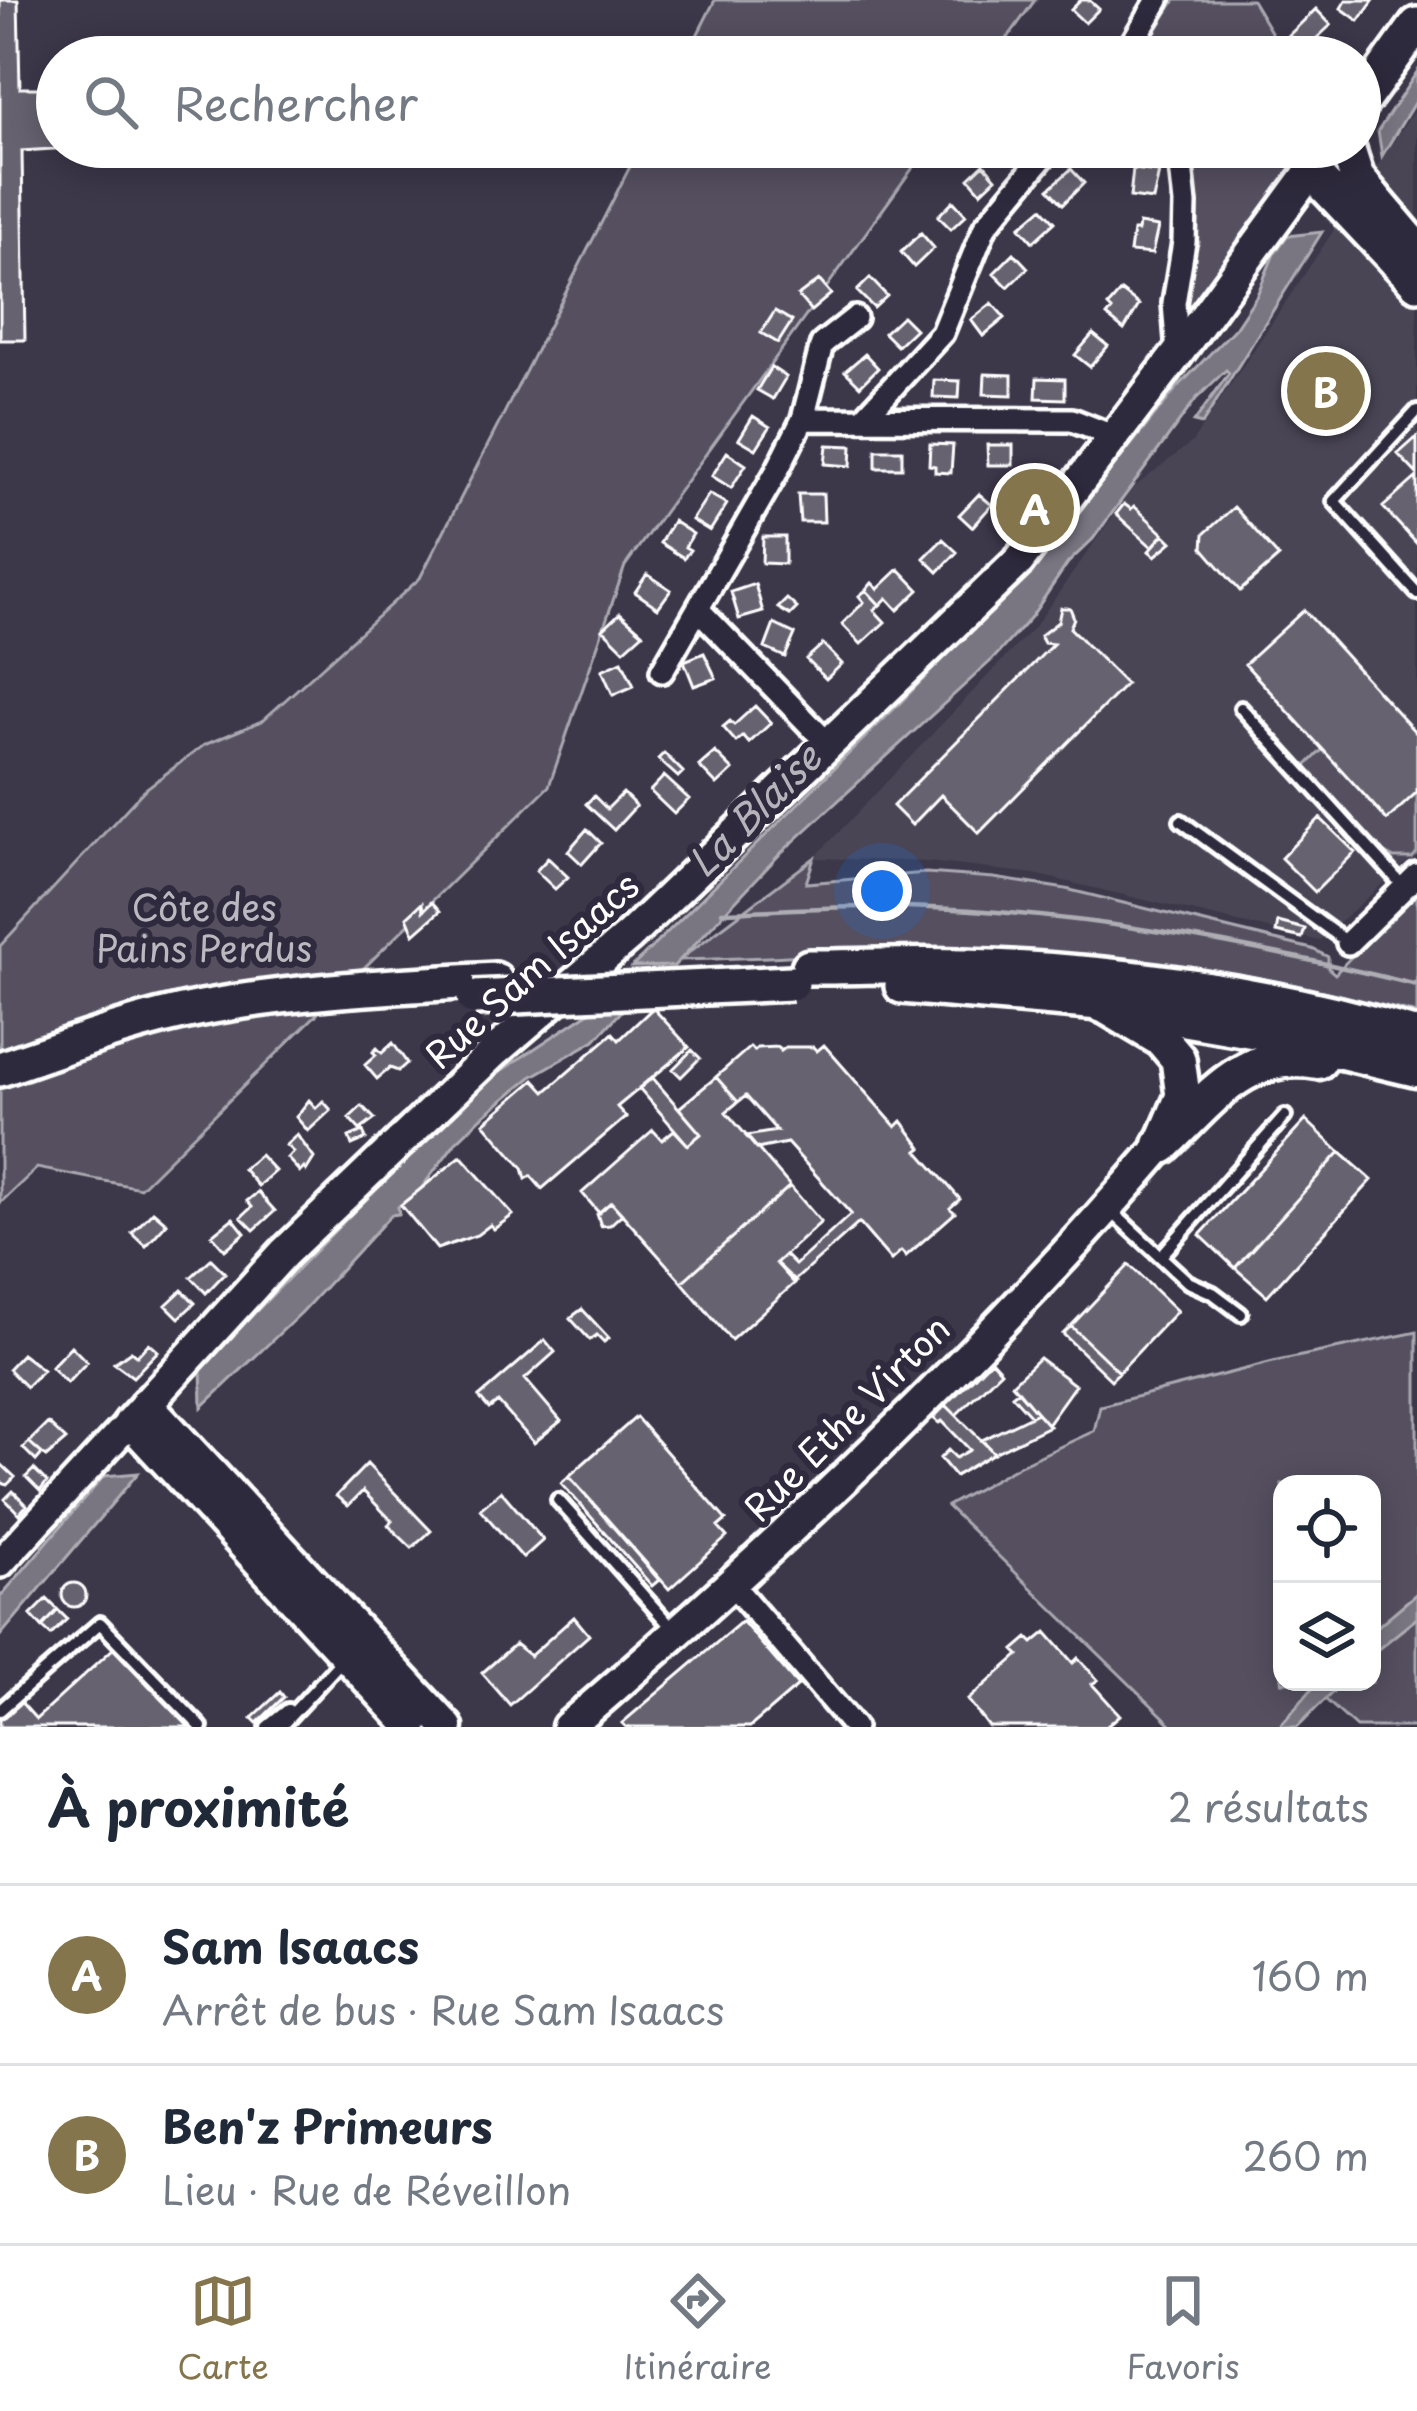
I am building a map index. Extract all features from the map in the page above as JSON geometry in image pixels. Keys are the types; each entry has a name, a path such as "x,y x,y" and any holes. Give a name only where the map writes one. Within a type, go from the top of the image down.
{"highway":[{"path":"1100,1003 1241,1026 1409,1045"},
{"path":"1162,1145 1231,1080 1257,1063 1312,1058 1373,1072 1409,1045"}],"main road":[{"path":"1381,75 1417,25"},
{"name":"Rue Sam Isaacs","path":"138,1413 301,1237 495,1051 629,936 1019,562 1318,168"},
{"path":"1336,168 1417,283"},
{"path":"1339,168 1417,249"},
{"path":"0,1069 121,1027 204,1008 346,989 484,989 962,965 1088,974 1310,1009 1409,1045"},
{"path":"800,975 1100,1003 1162,1040 1178,1059 1183,1096 1162,1145"},
{"path":"0,1086 135,1043 226,1022 484,989"},
{"name":"Rue Ethe Virton","path":"568,1727 838,1487 1108,1208 1162,1145"},
{"path":"138,1413 355,1646 447,1727"},
{"path":"355,1646 412,1727"}],"street":[{"path":"1141,34 1158,0"},
{"path":"863,419 942,333 985,227 1034,168"},
{"path":"1178,353 1174,303 1184,242 1181,168"},
{"path":"662,671 803,419 822,344 855,319"},
{"path":"803,419 1072,420 1115,437"},
{"path":"698,609 830,746"},
{"path":"1348,944 1411,881"},
{"name":"Rue Sam Isaacs","path":"0,1563 138,1413"},
{"path":"731,1583 854,1727"}],"lane":[{"path":"1417,411 1334,501 1417,593"},
{"path":"1241,708 1411,881"},
{"path":"1181,821 1348,944"},
{"path":"1160,1256 1285,1116"},
{"path":"1108,1208 1188,1282 1241,1314"},
{"path":"558,1500 677,1632"},
{"path":"0,1710 100,1623 201,1727"},
{"path":"280,1727 355,1646"},
{"path":"267,1727 310,1693"}],"shaded area":[{"path":"1417,72 1417,98 1382,156 1381,126"},
{"path":"1417,106 1417,853 1319,941 1034,874 928,862 814,858 1035,626 1133,488 1192,442 1375,168 1381,168 1381,160"},
{"path":"1322,232 1202,424 1194,422 1229,373 1226,370 1196,399 1093,539 1068,563 1031,617 993,659 780,854 674,966 632,967 1070,528 1073,524 1068,519 1074,511 1175,390 1235,328 1287,236"},
{"path":"632,1000 595,1040 531,1077 482,1117 456,1142 420,1190 398,1207 399,1214 391,1215 302,1312 202,1407 201,1368 472,1090 599,1006"},
{"path":"138,1473 0,1636 0,1597 104,1476"},
{"path":"1417,1593 1417,1618 1381,1647 1381,1623"},
{"path":"1310,1691 1334,1691 1297,1727 1279,1727"}],"green space":[{"path":"715,0 1035,0 1009,36 697,36"},
{"path":"1175,0 1252,0 1273,36 1153,36"},
{"name":"Côte des Pains Perdus","path":"629,168 913,168 625,566 549,786 140,1188 37,1168 0,1203 0,946 144,790 204,745 262,721 420,578"},
{"path":"1189,168 1298,168 1196,307 1182,301 1199,242 1192,239"},
{"path":"1323,749 1387,819 1417,792 1417,853 1412,858 1394,858 1383,852 1305,767"},
{"path":"814,858 806,883 926,873 1066,889 1312,949 1328,957 1328,968 1335,974 1417,887 1417,1014 1251,976 1083,954 932,951 679,960"},
{"path":"1417,1332 1417,1727 1356,1727 1325,1699 1292,1712 1279,1727 1174,1727 947,1506 1094,1431 1100,1406"}],"building":[{"path":"0,0 18,0 20,88 36,88 36,150 22,151 25,340 0,340"},
{"path":"1081,0 1099,9 1085,23 1071,10"},
{"path":"1346,0 1374,0 1359,21 1341,8"},
{"path":"1316,9 1331,25 1319,36 1289,35"},
{"path":"980,168 987,168 996,178 981,192 969,178"},
{"path":"1071,169 1084,183 1063,204 1049,189"},
{"path":"1133,169 1159,172 1153,200 1130,197"},
{"path":"953,201 966,215 951,229 938,216"},
{"path":"1042,208 1055,222 1033,242 1020,227"},
{"path":"1139,224 1158,227 1152,254 1130,252"},
{"path":"921,233 934,248 914,267 901,252"},
{"path":"1014,253 1028,268 1008,287 994,273"},
{"path":"870,278 887,296 874,308 857,291"},
{"path":"819,280 831,294 811,311 798,296"},
{"path":"1121,291 1139,305 1124,330 1107,316 1112,310 1108,306"},
{"path":"992,303 1005,318 983,336 971,320"},
{"path":"775,311 792,321 778,343 761,333"},
{"path":"902,316 915,329 897,346 884,333"},
{"path":"1093,334 1108,346 1090,367 1075,355"},
{"path":"1331,349 1366,387 1351,401 1346,396 1312,426 1284,396"},
{"path":"865,354 878,368 860,386 845,371"},
{"path":"771,367 786,377 773,399 757,390"},
{"path":"985,374 1012,375 1012,395 984,394"},
{"path":"1037,378 1065,379 1065,399 1036,398"},
{"path":"934,380 960,381 959,398 933,397"},
{"path":"753,416 770,427 756,449 739,439"},
{"path":"1417,437 1417,474 1398,454"},
{"path":"930,444 953,445 951,473 935,472 935,466 929,465"},
{"path":"827,445 852,446 851,466 825,464"},
{"path":"987,445 1013,445 1013,465 988,465"},
{"path":"876,450 902,450 902,468 876,468"},
{"path":"727,452 746,465 731,488 712,476"},
{"path":"1417,477 1417,544 1383,507"},
{"path":"709,494 727,504 710,531 692,520"},
{"path":"798,494 823,494 824,522 800,522"},
{"path":"979,494 992,505 972,527 959,515"},
{"path":"1124,504 1134,506 1164,534 1152,547 1116,514"},
{"path":"1234,507 1279,557 1240,591 1203,548 1204,534"},
{"path":"673,521 693,534 684,558 660,543"},
{"path":"1164,534 1172,542 1155,556 1149,551"},
{"path":"763,537 785,537 785,564 762,563"},
{"path":"943,539 957,552 938,572 924,558"},
{"path":"899,569 919,590 898,610 887,598 880,605 866,590 872,583 878,589"},
{"path":"647,574 671,590 658,608 635,592"},
{"path":"755,584 763,612 739,619 731,592"},
{"path":"866,590 880,605 874,610 885,622 861,644 842,624 864,602 859,596"},
{"path":"787,599 797,608 790,615 778,608"},
{"path":"1061,608 1070,608 1074,618 1070,628 1126,684 979,833 941,795 912,825 893,806 1053,644 1044,643 1040,636 1058,622"},
{"path":"1304,610 1417,734 1417,792 1387,820 1245,664"},
{"path":"620,613 643,633 624,650 603,629"},
{"path":"774,624 795,634 785,657 765,648"},
{"path":"823,644 842,664 826,679 806,659"},
{"path":"704,653 716,678 694,686 684,661"},
{"path":"622,661 634,686 613,695 602,670"},
{"path":"755,706 771,723 749,743 743,736 736,742 723,727 730,721 734,725"},
{"path":"715,752 733,770 717,785 699,766"},
{"path":"664,753 683,772 678,777 658,759"},
{"path":"664,776 689,799 674,814 650,791"},
{"path":"623,793 636,806 614,830 586,804 594,796 607,809"},
{"path":"1320,818 1355,852 1315,892 1281,858"},
{"path":"587,829 601,843 582,864 568,851"},
{"path":"548,858 568,877 555,889 536,871"},
{"path":"432,902 440,911 414,934 407,917 422,903 423,911"},
{"path":"1278,922 1305,929 1302,938 1276,932"},
{"path":"567,945 577,956 568,963 559,952"},
{"path":"653,1008 689,1047 617,1107 626,1117 542,1189 531,1176 526,1179 523,1168 484,1123 534,1080 545,1092 613,1033 619,1040"},
{"path":"393,1043 407,1063 377,1079 365,1065 377,1048 382,1053"},
{"path":"824,1045 896,1127 902,1121 922,1148 918,1151 960,1199 950,1208 955,1213 906,1256 901,1251 891,1260 859,1223 793,1282 776,1263 785,1255 795,1265 851,1214 787,1143 757,1149 746,1136 777,1131 746,1096 738,1102 716,1077 750,1047 781,1051 813,1047 817,1051"},
{"path":"692,1050 700,1058 681,1077 673,1069"},
{"path":"652,1077 701,1134 688,1145 639,1088"},
{"path":"716,1077 738,1102 726,1112 790,1186 682,1282 611,1202 599,1213 582,1193 653,1130 662,1140 674,1130 688,1145 701,1134 679,1108"},
{"path":"309,1100 316,1108 323,1101 331,1110 308,1131 296,1117"},
{"path":"362,1106 375,1119 360,1130 349,1118"},
{"path":"1306,1120 1340,1152 1235,1268 1200,1235"},
{"path":"363,1131 366,1139 352,1145 349,1137"},
{"path":"297,1135 314,1158 300,1172 287,1158 293,1152 286,1145"},
{"path":"1340,1152 1372,1180 1267,1296 1235,1268"},
{"path":"260,1155 275,1171 258,1186 243,1169"},
{"path":"461,1156 513,1215 494,1229 490,1225 477,1235 437,1249 401,1205"},
{"path":"790,1186 821,1222 776,1263 796,1282 731,1340 682,1282"},
{"path":"258,1192 275,1211 254,1230 241,1217 252,1207 247,1201"},
{"path":"611,1202 622,1214 601,1226 597,1214"},
{"path":"153,1211 167,1223 146,1246 132,1233"},
{"path":"233,1218 245,1233 225,1250 212,1235"},
{"path":"211,1259 225,1273 206,1293 191,1277"},
{"path":"1129,1265 1177,1311 1119,1372 1071,1326"},
{"path":"182,1290 195,1303 179,1318 166,1305"},
{"path":"582,1309 609,1338 604,1342 597,1335 590,1340 570,1318"},
{"path":"1071,1326 1119,1372 1111,1380 1063,1334"},
{"path":"545,1340 555,1352 525,1379 561,1421 534,1443 498,1402 489,1409 479,1397"},
{"path":"149,1343 158,1351 133,1377 114,1363 131,1351 137,1356"},
{"path":"71,1346 87,1362 67,1383 51,1367"},
{"path":"22,1354 43,1370 26,1387 8,1369"},
{"path":"1039,1358 1075,1385 1047,1424 1012,1384"},
{"path":"991,1360 1001,1371 956,1415 946,1405"},
{"path":"1018,1390 1037,1413 1031,1416 1012,1395"},
{"path":"946,1405 994,1453 955,1476 940,1458 948,1450 956,1458 970,1450 942,1421 933,1418"},
{"path":"1037,1413 1049,1426 994,1453 982,1440"},
{"path":"636,1417 726,1520 718,1527 727,1537 669,1589 569,1476"},
{"path":"48,1423 66,1440 46,1457 29,1442"},
{"path":"29,1442 42,1454 36,1461 23,1448"},
{"path":"0,1463 15,1477 7,1485 0,1482"},
{"path":"367,1464 431,1531 412,1548 363,1491 348,1506 336,1496"},
{"path":"34,1469 47,1482 40,1491 26,1477"},
{"path":"569,1476 659,1580 652,1586 561,1483"},
{"path":"13,1491 27,1505 19,1514 5,1499"},
{"path":"501,1491 543,1540 523,1558 480,1509"},
{"path":"74,1583 86,1595 74,1607 62,1595"},
{"path":"47,1599 58,1610 42,1627 31,1615"},
{"path":"58,1610 67,1619 51,1635 42,1627"},
{"path":"574,1617 589,1635 510,1705 482,1673 515,1644 530,1656"},
{"path":"742,1621 798,1686 750,1727 626,1727 622,1723"},
{"path":"1046,1632 1073,1663 1078,1658 1098,1680 1092,1684 1120,1715 1106,1727 989,1727 968,1700 1019,1655 1014,1650"},
{"path":"115,1647 190,1727 0,1727 0,1718 19,1700 36,1719"},
{"path":"280,1692 284,1697 257,1723 252,1718"}],"waterway":[{"path":"722,912 884,907 1037,916 1228,944 1417,985"}],"place":[{"name":"Ben'z Primeurs","path":"1326,391"},
{"name":"Sam Isaacs","path":"1035,508"}],"water label":[{"name":"La Blaise","path":"753,809"}]}
